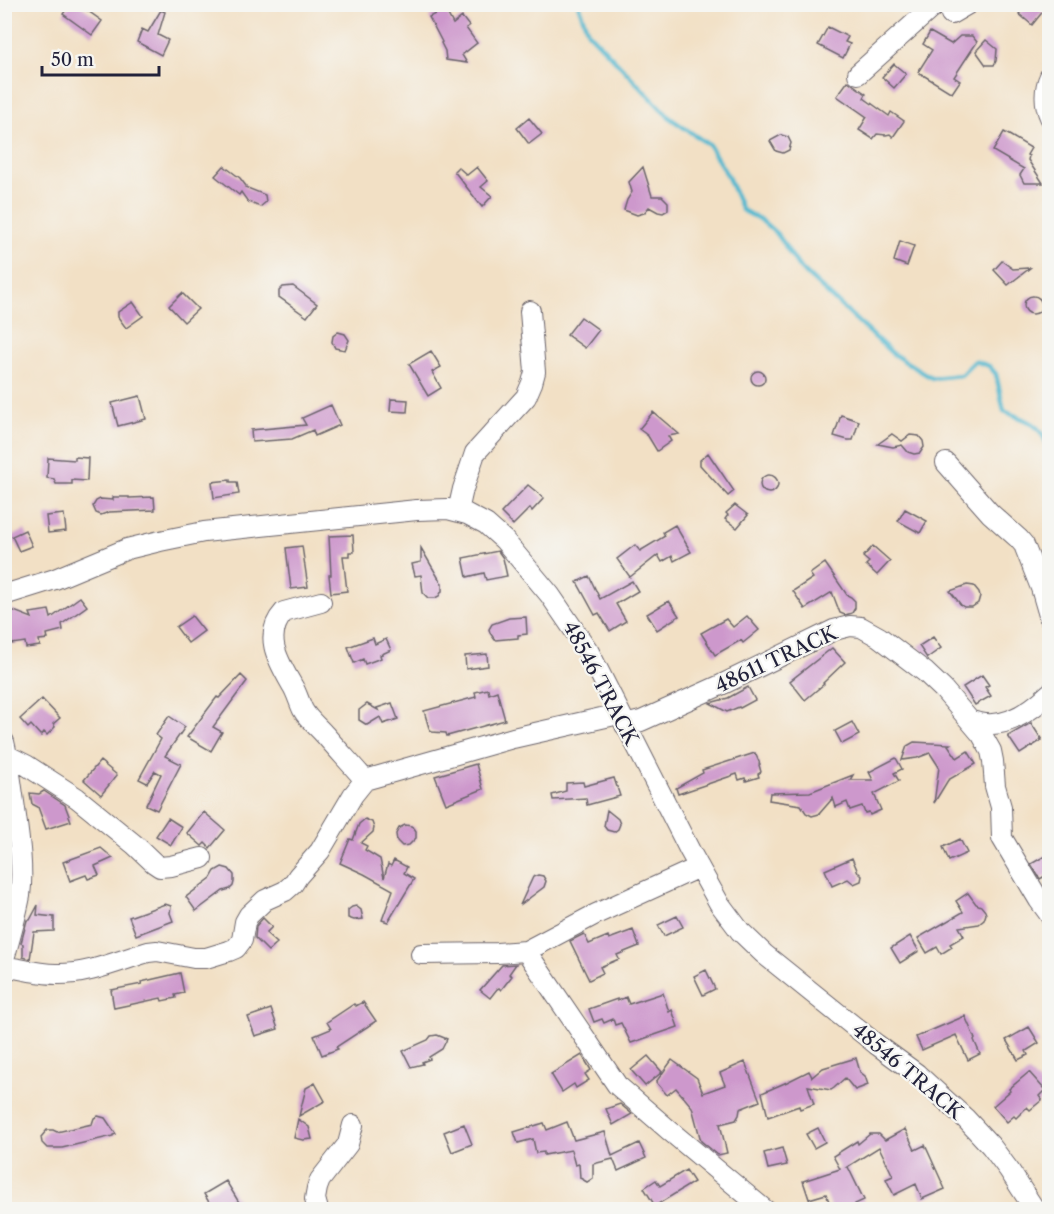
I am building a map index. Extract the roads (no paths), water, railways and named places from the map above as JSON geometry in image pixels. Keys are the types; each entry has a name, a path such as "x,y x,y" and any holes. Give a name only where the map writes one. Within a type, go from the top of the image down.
{"street":[{"path":"858,74 952,8"},
{"path":"1050,76 1046,82 1045,96 1050,117"},
{"path":"458,511 475,453 526,397 532,383 535,372 530,311"},
{"path":"946,463 990,513 1024,545 1050,619"},
{"name":"48546 TRACK","path":"4,595 55,579 127,549 204,532 417,510 448,509 467,514 486,524 504,540 550,595 589,652 699,867 719,903 740,931 764,954 917,1074 965,1118 991,1146 1035,1209"},
{"path":"4,966 57,974 87,971 157,951 206,958 236,948 242,940 245,922 249,915 265,900 285,891 293,884 320,851 353,795 365,780 303,710 280,666 275,646 273,635 280,616 284,612 321,603"},
{"name":"48611 TRACK","path":"365,780 513,738 622,719 641,721 834,630 850,626 861,627 879,637 925,672 943,689 982,735 991,751 993,761 995,786 1001,807 1002,838 1050,915"},
{"path":"971,721 987,724 1008,721 1028,711 1050,693"},
{"path":"6,749 26,765 77,798 135,845 154,864 160,867 171,866 202,858"},
{"path":"4,959 20,893 20,860 6,749"},
{"path":"422,954 526,951 596,914 699,867"},
{"path":"526,951 617,1085 765,1209"},
{"path":"318,1209 315,1199 320,1180 348,1144 353,1125"}],"waterway":[{"path":"578,4 588,32 670,118 709,145 728,177 742,210 761,220 778,235 799,267 893,354 932,378 961,375 975,361 989,366 996,374 1004,411 1034,425 1043,436 1050,455"}]}
